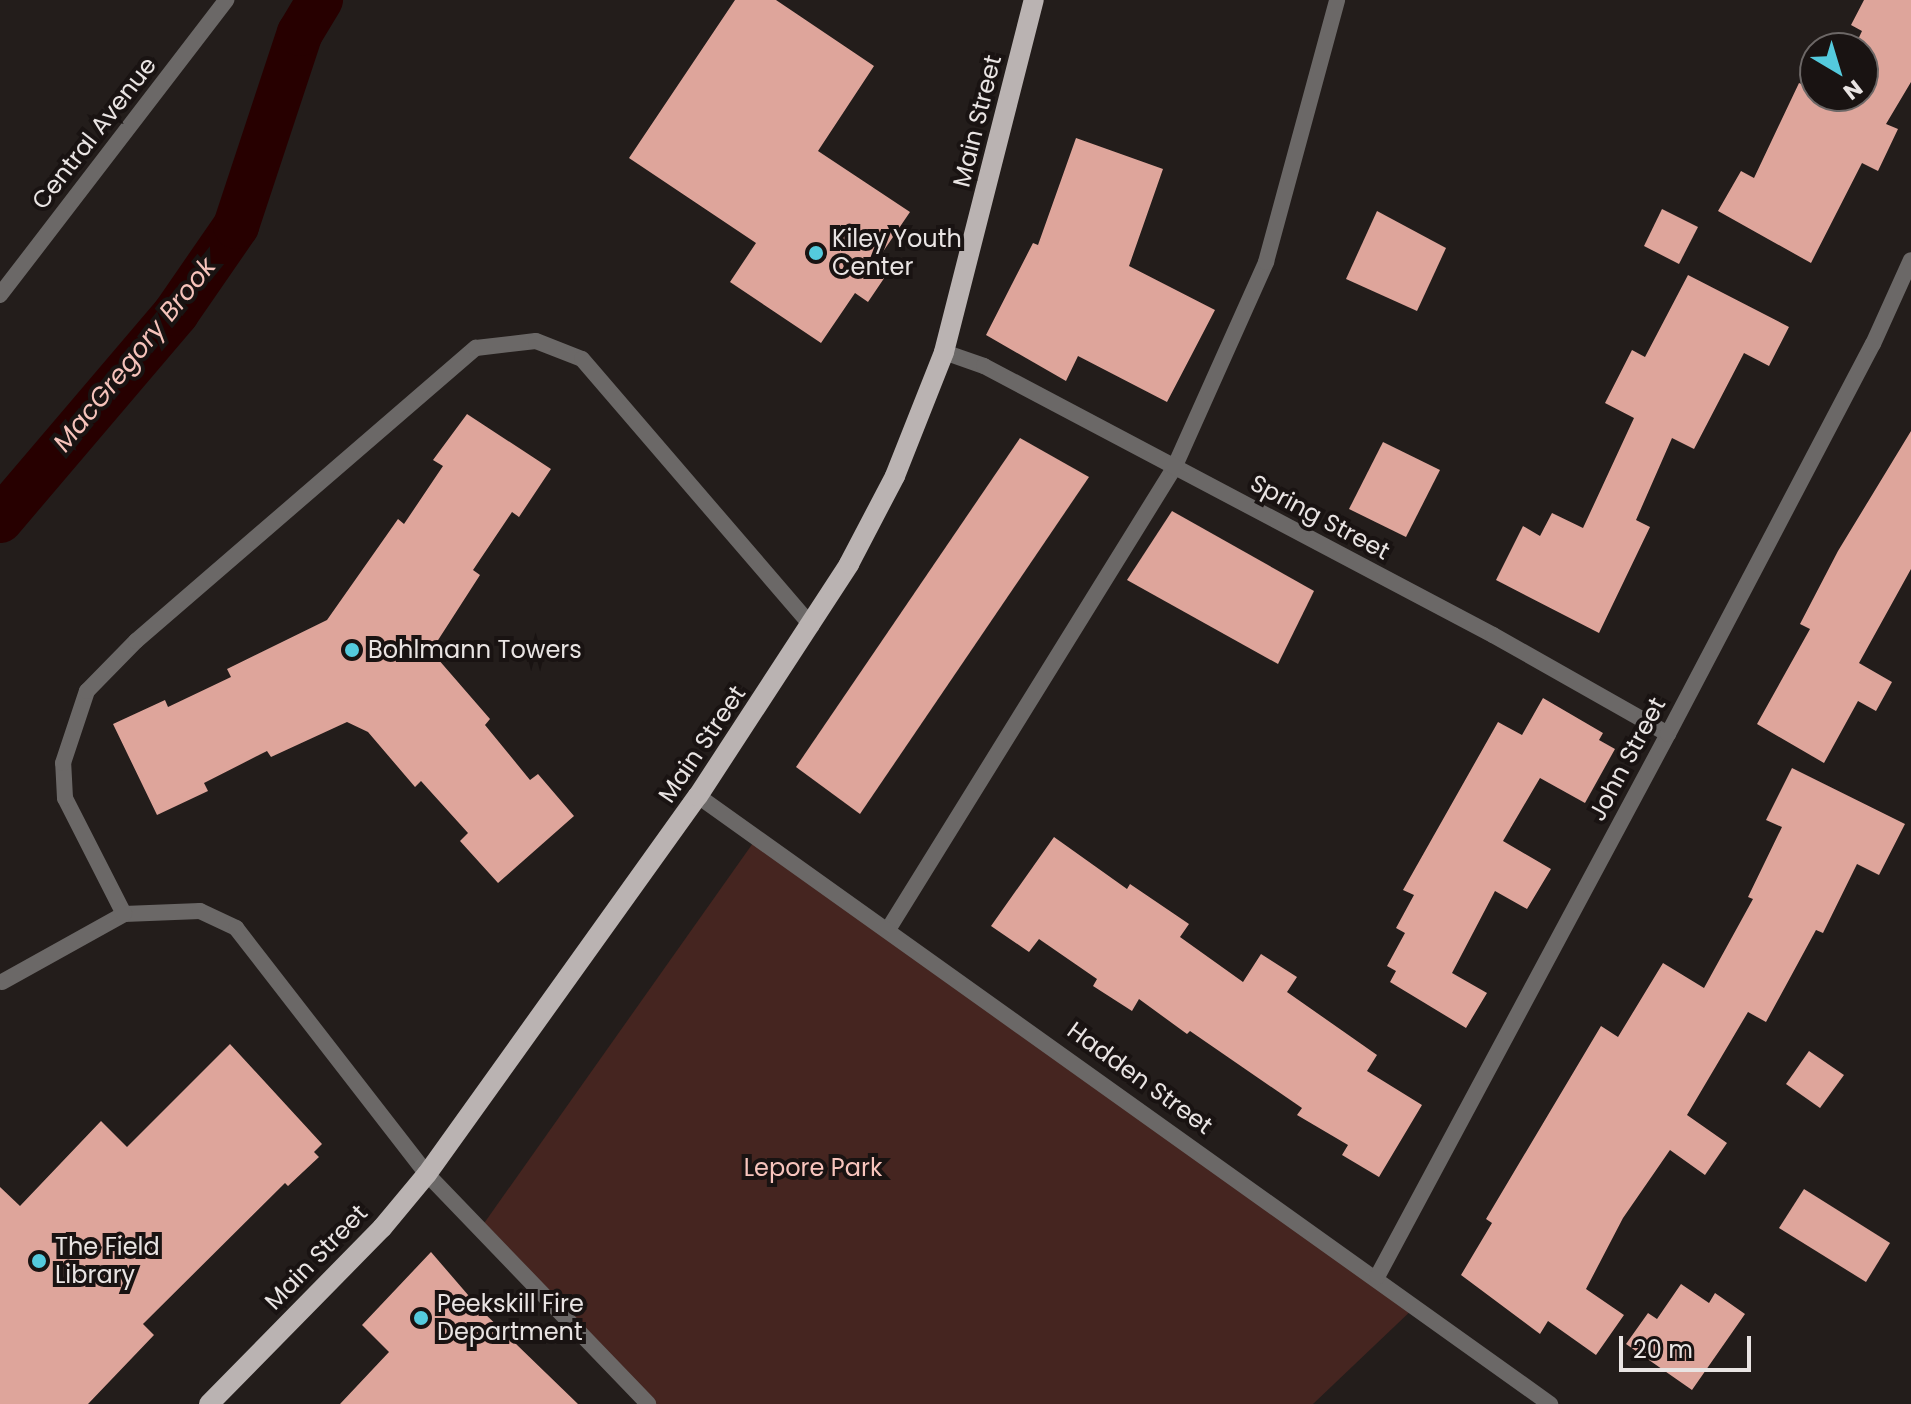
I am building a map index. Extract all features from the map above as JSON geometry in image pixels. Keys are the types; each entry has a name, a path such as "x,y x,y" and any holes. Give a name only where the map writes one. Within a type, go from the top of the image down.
{"main road":[{"name":"Main Street","path":"209,1404 382,1228 427,1174 698,796 812,626 874,520 944,352 1034,0"}],"street":[{"name":"Central Avenue","path":"0,295 226,0"},
{"path":"889,928 1174,468 1266,262 1337,0"},
{"name":"John Street","path":"1377,1277 1873,344 1911,260"},
{"path":"124,914 65,798 63,763 87,691 136,641 476,348 536,341 582,359 812,626"},
{"name":"Spring Street","path":"944,352 984,366 1493,635 1668,734"},
{"name":"Hadden Street","path":"698,796 889,928 1550,1404"},
{"path":"2,982 124,914 200,911 236,928 427,1174 648,1404"}],"green space":[{"name":"Lepore Park","path":"758,836 1416,1306 1313,1404 647,1404 480,1229"}],"building":[{"path":"735,0 776,0 874,66 818,151 910,212 876,262 889,271 868,302 855,293 821,343 730,282 756,243 629,158"},
{"path":"1864,0 1911,0 1911,82 1886,124 1898,129 1878,171 1862,163 1811,263 1718,211 1741,171 1754,178 1799,83 1799,112 1879,112 1879,32 1862,32 1851,25"},
{"path":"1076,138 1163,169 1129,266 1215,310 1167,402 1078,356 1066,381 986,335 1033,243 1038,245"},
{"path":"1662,209 1698,227 1679,264 1644,246"},
{"path":"1377,211 1446,248 1417,311 1346,279"},
{"path":"1688,275 1789,327 1769,366 1744,353 1694,449 1672,438 1636,520 1650,527 1599,633 1496,580 1523,526 1540,536 1552,513 1583,528 1634,418 1605,403 1632,350 1645,357"},
{"name":"Bohlmann Towers","path":"467,414 551,469 519,517 512,512 473,570 480,575 431,651 490,719 485,725 530,780 538,774 574,816 498,883 460,841 468,833 421,781 415,787 368,732 347,722 271,757 267,751 204,783 208,791 157,815 113,724 165,700 168,707 231,677 227,669 327,620 398,519 404,524 443,466 433,460"},
{"path":"1911,431 1911,569 1859,663 1892,682 1876,711 1858,701 1824,763 1757,724 1810,629 1800,624 1838,551"},
{"path":"1020,438 1089,477 860,814 796,767"},
{"path":"1383,442 1440,470 1406,537 1349,509"},
{"path":"1172,511 1314,591 1278,664 1127,580"},
{"path":"1543,698 1603,733 1599,740 1615,749 1585,803 1540,778 1503,841 1551,869 1527,909 1495,891 1452,973 1487,993 1466,1028 1390,982 1396,971 1387,966 1405,933 1396,928 1414,895 1403,890 1498,722 1522,735"},
{"path":"1792,768 1905,824 1879,875 1857,864 1823,933 1816,930 1766,1022 1748,1012 1687,1115 1727,1143 1705,1175 1670,1150 1623,1218 1586,1289 1624,1315 1596,1355 1548,1321 1540,1334 1461,1275 1492,1223 1486,1219 1601,1026 1618,1037 1663,963 1704,988 1753,899 1748,897 1782,827 1766,820"},
{"path":"1054,837 1127,889 1130,884 1189,924 1180,937 1243,982 1261,954 1297,977 1287,992 1377,1055 1367,1071 1422,1105 1379,1177 1342,1155 1348,1145 1297,1115 1302,1108 1190,1031 1187,1034 1139,999 1132,1011 1093,986 1097,979 1039,939 1029,952 991,926"},
{"path":"230,1044 322,1144 314,1152 319,1157 288,1186 285,1183 143,1324 154,1335 88,1404 0,1404 0,1187 20,1206 101,1121 127,1147"},
{"path":"1809,1051 1844,1075 1820,1108 1786,1084"},
{"path":"1804,1189 1890,1243 1866,1282 1779,1228"},
{"path":"431,1252 481,1310 578,1404 340,1404 389,1352 362,1325"},
{"path":"1681,1284 1709,1303 1715,1293 1745,1314 1692,1390 1626,1344 1648,1313 1657,1319"}],"waterway":[{"name":"MacGregory Brook","path":"0,520 176,313 236,226 300,33 320,0"}],"place":[{"name":"Kiley Youth Center","path":"816,253"},
{"name":"Bohlmann Towers","path":"352,650"},
{"name":"The Field Library","path":"39,1261"},
{"name":"Peekskill Fire Department","path":"421,1318"}]}
